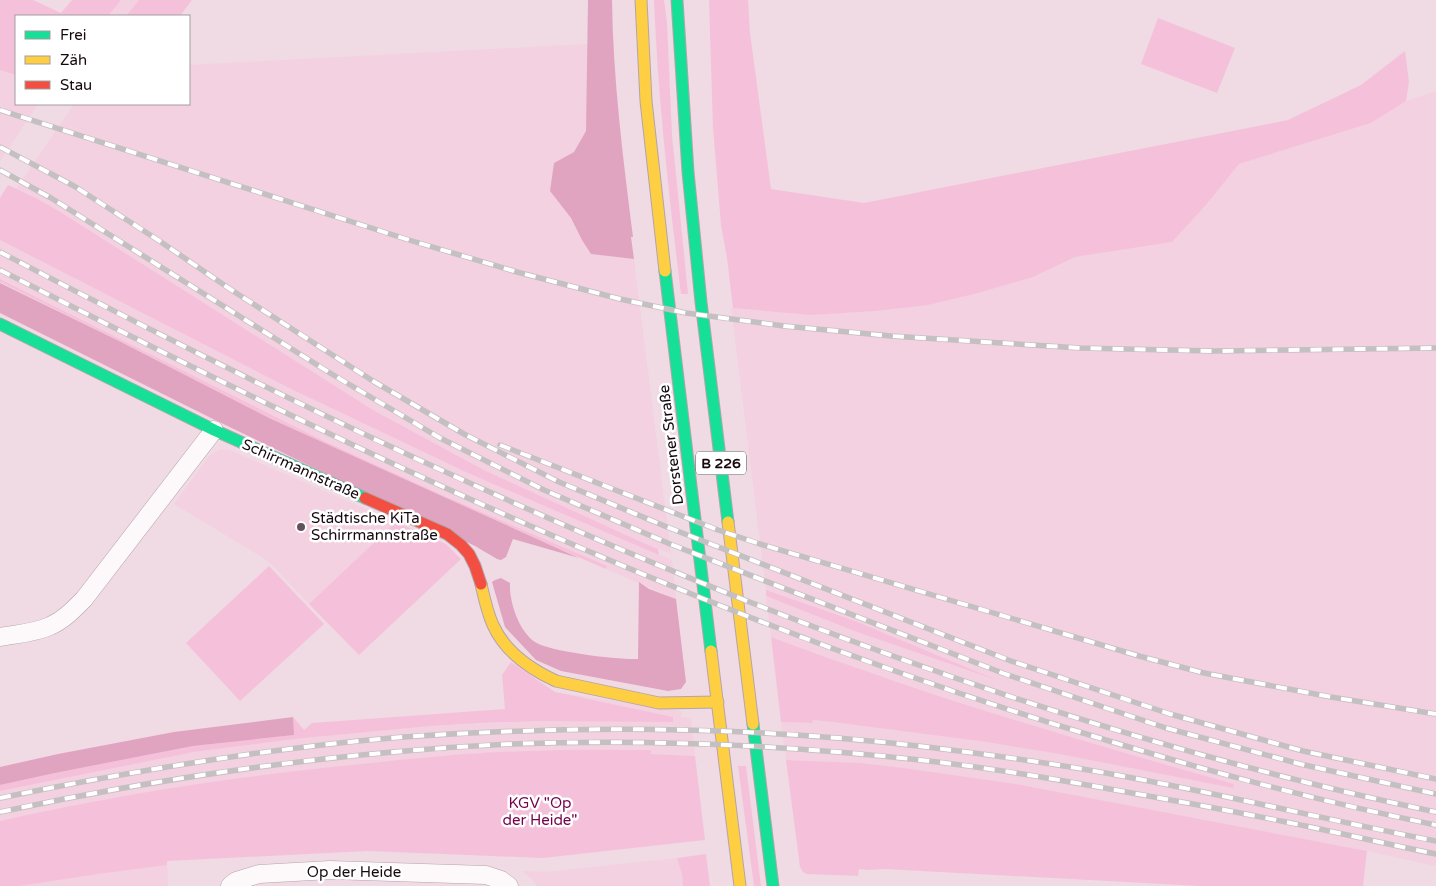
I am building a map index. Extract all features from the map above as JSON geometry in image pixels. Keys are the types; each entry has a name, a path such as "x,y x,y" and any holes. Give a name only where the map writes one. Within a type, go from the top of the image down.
{"main road":[{"name":"Dorstener Straße","path":"641,0 646,101 740,886"},
{"name":"B 226","path":"677,0 688,172 701,302 773,886"},
{"name":"Schirrmannstraße","path":"0,324 214,430 425,524 456,540 471,558 493,626 511,649 540,674 556,681 659,703 718,702"}],"street":[{"path":"0,637 30,632 50,626 73,611 214,430"},
{"name":"Op der Heide","path":"230,886 236,881 259,874 330,870 486,875 501,880 509,886"}],"shaded area":[{"path":"121,0 139,0 127,15 109,15"},
{"path":"588,0 612,0 616,89 634,259 591,254 571,218 550,191 554,163 574,152 586,131"},
{"path":"587,44 587,131 574,152 554,163 550,191 571,218 591,254 634,259 671,554 484,470 373,410 62,213 16,189 73,105 190,105 190,65"},
{"path":"0,70 15,75 15,105 37,105 0,161"},
{"path":"1436,91 1436,866 1367,851 1016,784 861,763 786,760 781,722 812,723 813,720 986,742 1059,754 1233,788 1032,726 826,659 771,637 766,596 854,631 987,676 855,621 766,590 731,308 810,315 876,311 928,305 1033,277 1075,257 1172,242 1206,205 1239,164 1371,123 1406,101"},
{"path":"0,240 287,387 470,474 672,560 676,599 326,442 0,279"},
{"path":"0,283 117,340 269,418 579,558 513,539 506,557 501,560 497,559 475,546 0,313"},
{"name":"Städtische KiTa Schirrmannstraße","path":"221,449 230,450 396,522 309,604 265,559 174,504 210,455"},
{"path":"501,578 510,583 511,599 516,616 524,631 535,642 555,649 601,657 638,659 639,582 649,589 676,599 686,682 681,689 668,691 561,671 536,660 505,627 492,582"},
{"path":"555,692 681,711 681,717 691,718 695,756 651,754 651,750 530,751 446,755 270,774 101,800 0,821 0,791 194,752 294,739 431,726 541,721 673,721"},
{"path":"293,717 294,735 193,746 0,785 0,767 174,732"},
{"path":"677,858 682,874 683,886 537,886 522,871 545,872"},
{"path":"167,865 168,886 20,886 98,874"}],"green space":[{"path":"0,0 33,0 61,13 72,0 121,0 109,15 15,15 15,75 0,70"},
{"path":"139,0 192,0 181,15 127,15"},
{"path":"654,0 664,0 667,23 672,135 688,294 681,294 672,221 661,111"},
{"path":"709,0 748,0 750,33 771,189 864,203 1288,120 1361,85 1405,51 1409,82 1406,101 1371,123 1239,164 1206,205 1172,242 1075,257 1033,277 928,305 876,311 810,315 733,308 721,225 713,128"},
{"path":"1158,18 1235,48 1217,93 1141,64"},
{"path":"8,185 62,213 373,410 484,470 658,549 659,555 470,474 287,387 0,240 0,198"},
{"path":"0,279 326,442 442,495 607,566 606,569 508,527 269,418 0,282"},
{"path":"396,522 446,544 461,559 359,655 309,604"},
{"path":"269,566 324,624 240,701 186,643"},
{"path":"766,590 855,621 997,680 854,631 766,596"},
{"path":"771,637 973,707 1234,784 1233,788 1059,754 986,742 813,720 812,723 781,722"},
{"path":"511,662 555,692 673,717 673,722 541,721 483,723 294,739 194,752 0,791 0,785 193,746 293,735 293,717 304,730 312,723 505,709 502,675"},
{"name":"KGV \"Op der Heide\"","path":"651,750 651,754 695,756 705,840 543,858 368,851 167,861 167,865 20,886 0,886 0,821 45,811 225,780 403,760 509,752"},
{"path":"786,760 861,763 1016,784 1367,851 1363,886 1199,886 885,869 859,869 858,876 807,874 800,867"},
{"path":"738,766 746,766 761,886 754,886"},
{"path":"706,854 710,886 683,886 682,874 677,858"}],"railway":[{"path":"0,110 409,240 517,272 620,299 686,313 784,326 891,336 1080,348 1214,351 1436,348"},
{"path":"0,147 74,186 373,381 464,434 559,482 667,527 1011,661 1170,714 1303,751 1436,779"},
{"path":"0,170 51,198 330,373 440,438 544,490 670,544 1005,674 1166,728 1300,764 1436,794"},
{"path":"0,252 172,340 346,425 521,506 699,582 880,651 1062,713 1248,767 1436,812"},
{"path":"0,270 386,461 586,550 726,608 939,686 1083,733 1258,784 1436,825"},
{"path":"500,445 718,530 760,544 1139,656 1204,673 1331,697 1436,714"},
{"path":"0,798 125,774 220,759 384,739 469,733 600,729 731,731 862,740 1049,764 1161,783 1436,841"},
{"path":"0,812 127,787 191,777 383,753 512,744 614,742 716,744 818,750 920,760 1073,782 1210,807 1436,854"}],"traffic: fast":[{"path":"677,0 688,172 701,302 728,522"},
{"path":"665,271 711,651"},
{"path":"0,324 214,430 365,498"},
{"path":"753,724 773,886"}],"traffic: slow":[{"path":"641,0 646,101 665,271"},
{"path":"728,522 753,724"},
{"path":"481,584 491,620 504,643 519,659 556,681 659,703 718,702"},
{"path":"711,651 740,886"}],"traffic: jam":[{"path":"365,498 447,534 469,554 481,584"}],"place":[{"name":"Städtische KiTa Schirrmannstraße","path":"301,527"}]}
